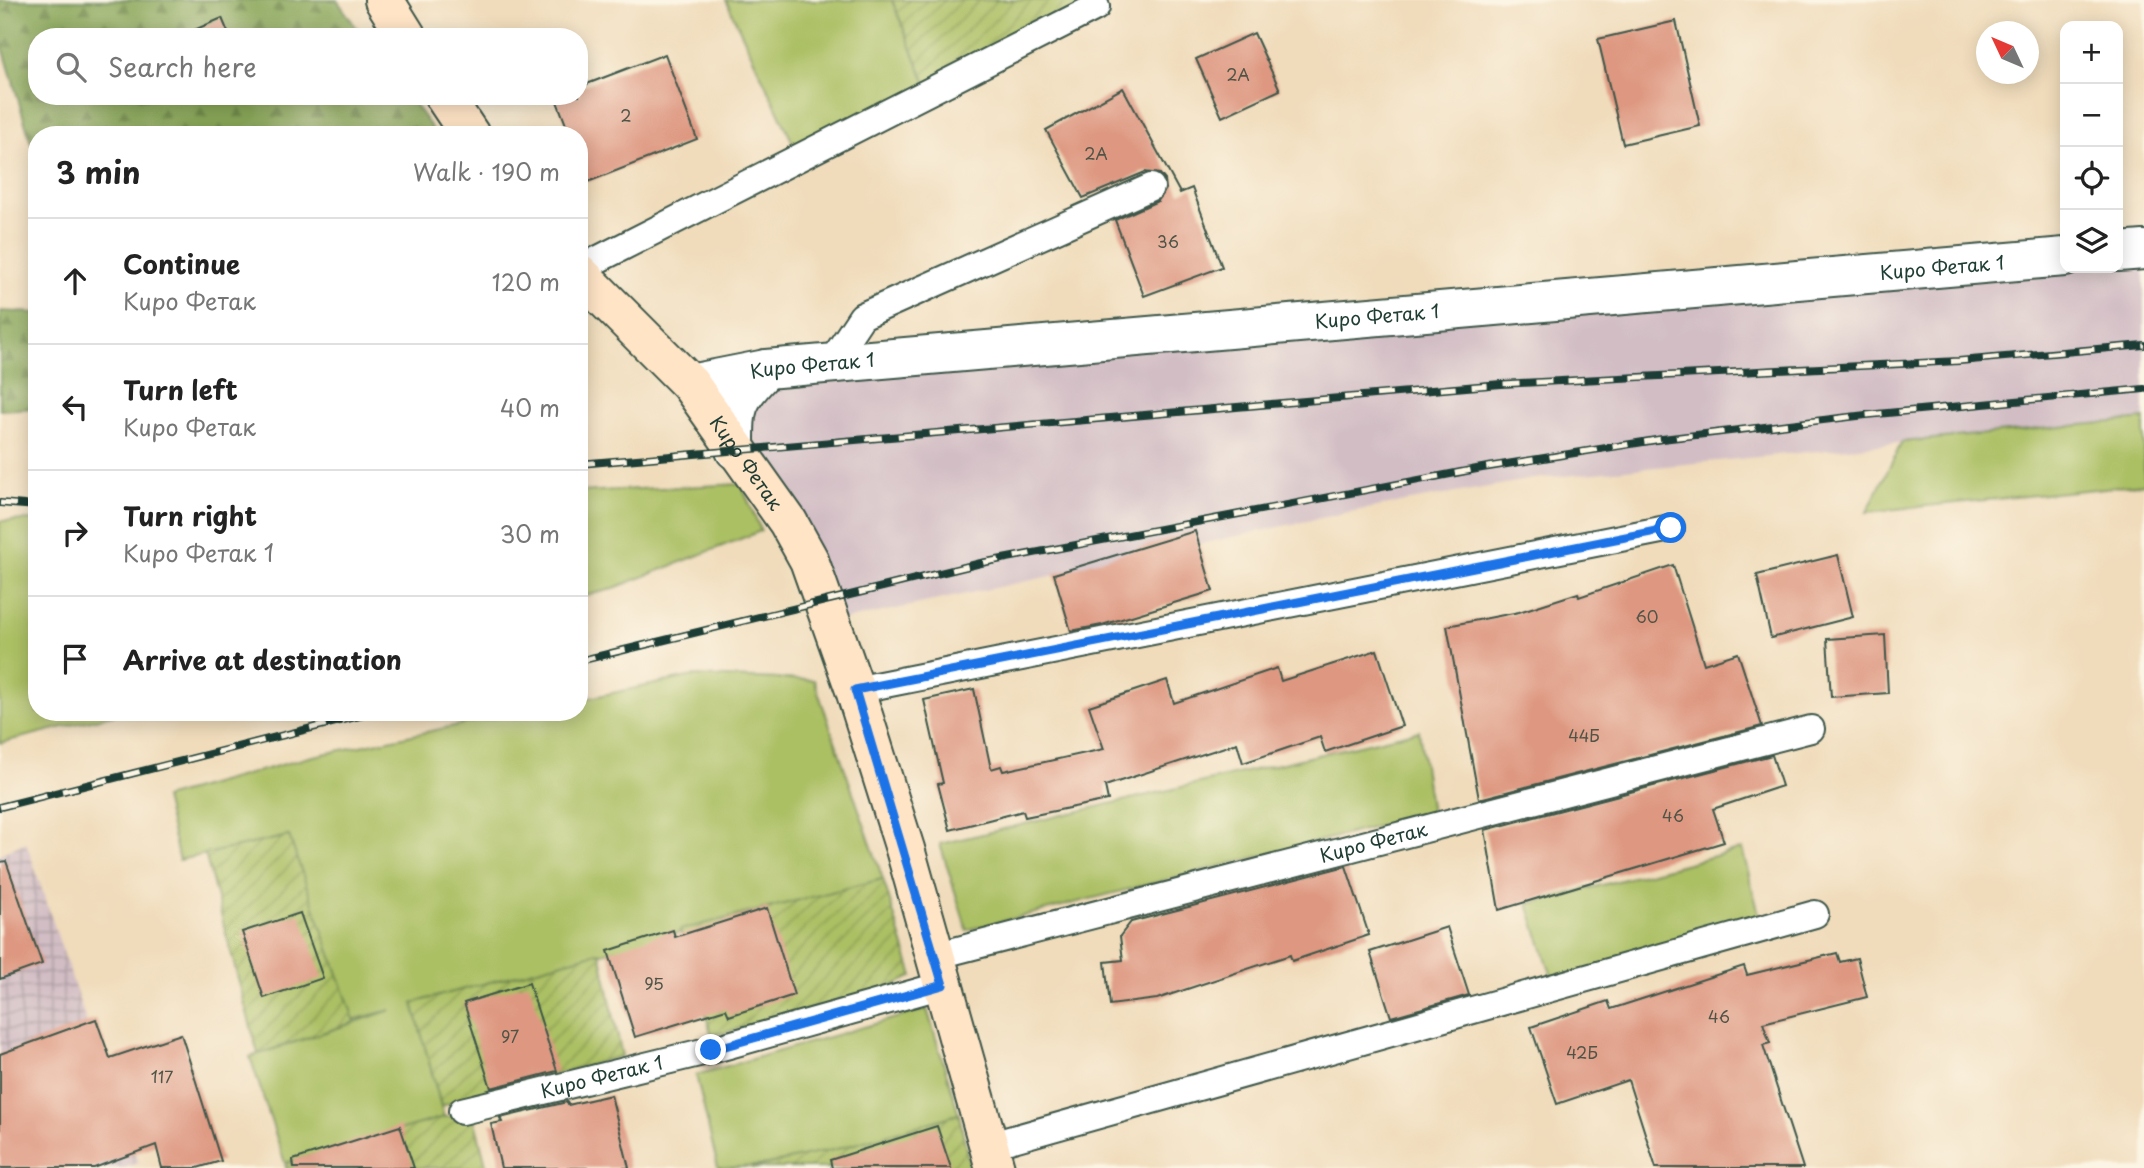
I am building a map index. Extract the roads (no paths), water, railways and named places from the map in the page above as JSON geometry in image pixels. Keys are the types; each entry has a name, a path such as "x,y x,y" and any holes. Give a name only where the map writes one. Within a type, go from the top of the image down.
{"main road":[{"path":"384,0 401,28"},
{"path":"450,105 464,126"},
{"name":"Киро Фетак","path":"588,280 690,384 788,522 809,560 855,690 939,970 991,1157"}],"street":[{"path":"2123,252 2144,250"},
{"name":"Киро Фетак 1","path":"690,384 766,369 2060,257"},
{"path":"735,450 735,416 740,396 766,369"}],"lane":[{"path":"588,266 1096,7"},
{"path":"830,364 862,316 1151,187"},
{"path":"855,690 1671,528"},
{"name":"Киро Фетак","path":"939,970 1811,729"},
{"name":"Киро Фетак","path":"991,1157 1815,914"},
{"name":"Киро Фетак 1","path":"462,1111 711,1050 939,970"}],"railway":[{"path":"588,463 1501,384 1959,361 2144,345"},
{"path":"588,659 981,563 1482,468 1662,439 1866,415 2144,389"},
{"path":"0,503 28,505"},
{"path":"0,807 339,721"}]}
